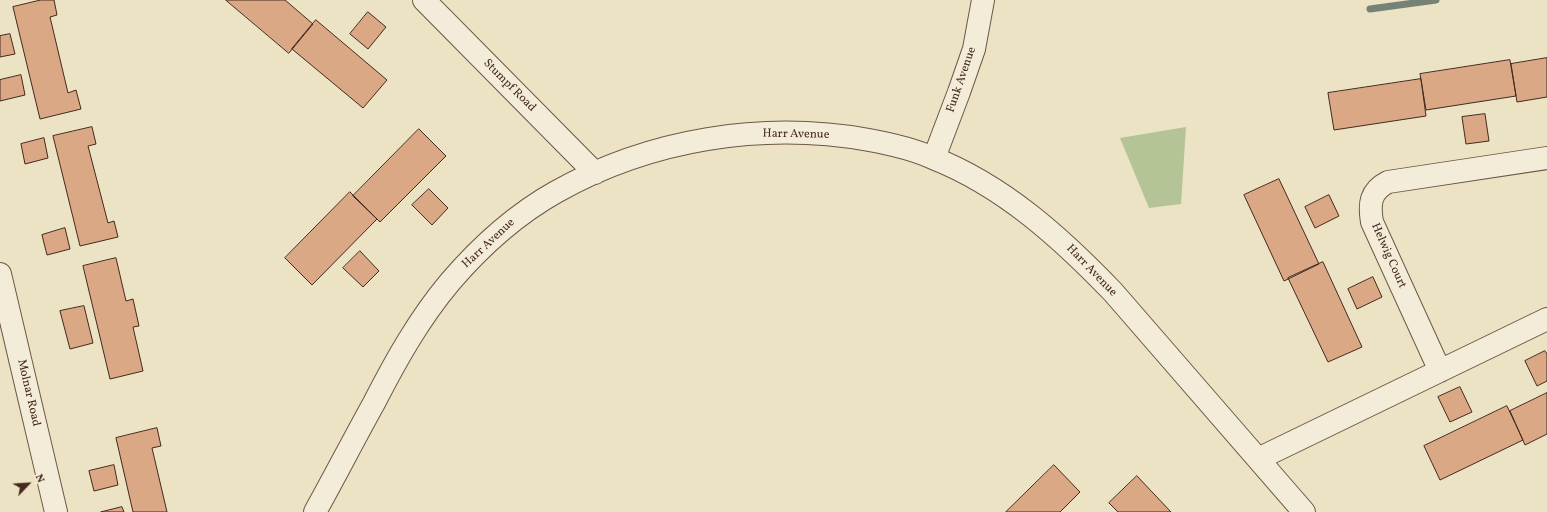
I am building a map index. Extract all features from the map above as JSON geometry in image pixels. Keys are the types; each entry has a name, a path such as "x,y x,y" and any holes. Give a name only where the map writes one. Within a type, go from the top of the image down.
{"street":[{"name":"Stumpf Road","path":"424,0 595,173"},
{"name":"Funk Avenue","path":"934,158 960,92 974,49 983,0"},
{"name":"Harr Avenue","path":"315,512 405,344 423,316 450,282 477,253 523,213 555,192 595,173 654,151 698,140 732,136 796,132 856,138 908,149 934,158 965,173 1025,211 1053,233 1113,292 1304,512"},
{"name":"Helwig Court","path":"1440,371 1372,222 1371,201 1376,191 1388,182 1547,158"},
{"name":"Molnar Road","path":"0,274 56,512"},
{"path":"1258,460 1547,320"}],"green space":[{"path":"1186,127 1181,204 1149,208 1120,138"}],"building":[{"path":"41,0 54,0 57,15 50,17 68,93 76,90 81,109 40,119 13,7"},
{"path":"226,0 285,0 313,24 289,53"},
{"path":"368,12 386,27 368,49 350,34"},
{"path":"316,20 387,80 363,108 292,49"},
{"path":"10,34 15,54 0,57 0,36"},
{"path":"1547,58 1547,97 1517,102 1511,64"},
{"path":"1510,60 1516,96 1426,110 1420,74"},
{"path":"21,75 25,95 0,101 0,80"},
{"path":"1421,79 1426,116 1334,130 1328,93"},
{"path":"1485,114 1489,141 1466,144 1462,117"},
{"path":"92,127 96,144 88,146 108,223 114,221 118,237 80,246 53,136"},
{"path":"419,129 446,156 380,222 353,196"},
{"path":"44,138 48,158 25,164 21,144"},
{"path":"1279,179 1319,264 1284,281 1244,195"},
{"path":"429,189 448,208 432,225 412,205"},
{"path":"350,192 377,219 312,285 285,258"},
{"path":"1329,195 1339,216 1315,228 1305,207"},
{"path":"65,228 70,249 47,255 42,235"},
{"path":"360,251 379,271 363,287 343,268"},
{"path":"116,258 126,301 133,299 139,326 133,327 143,371 110,379 83,266"},
{"path":"1323,262 1362,347 1328,362 1288,278"},
{"path":"1373,277 1382,297 1357,309 1348,289"},
{"path":"84,306 93,343 70,349 60,311"},
{"path":"1545,351 1547,354 1547,381 1537,386 1525,361"},
{"path":"1460,387 1472,412 1450,422 1438,397"},
{"path":"1547,393 1547,434 1525,445 1510,411"},
{"path":"1507,406 1523,440 1440,480 1424,446"},
{"path":"157,428 161,446 152,448 167,512 133,512 116,438"},
{"path":"114,465 118,485 94,491 89,471"},
{"path":"1054,465 1080,492 1060,512 1006,512"},
{"path":"1137,476 1171,512 1118,512 1109,503"},
{"path":"122,507 124,512 101,512"}],"waterway":[{"path":"1370,9 1436,0"}]}
